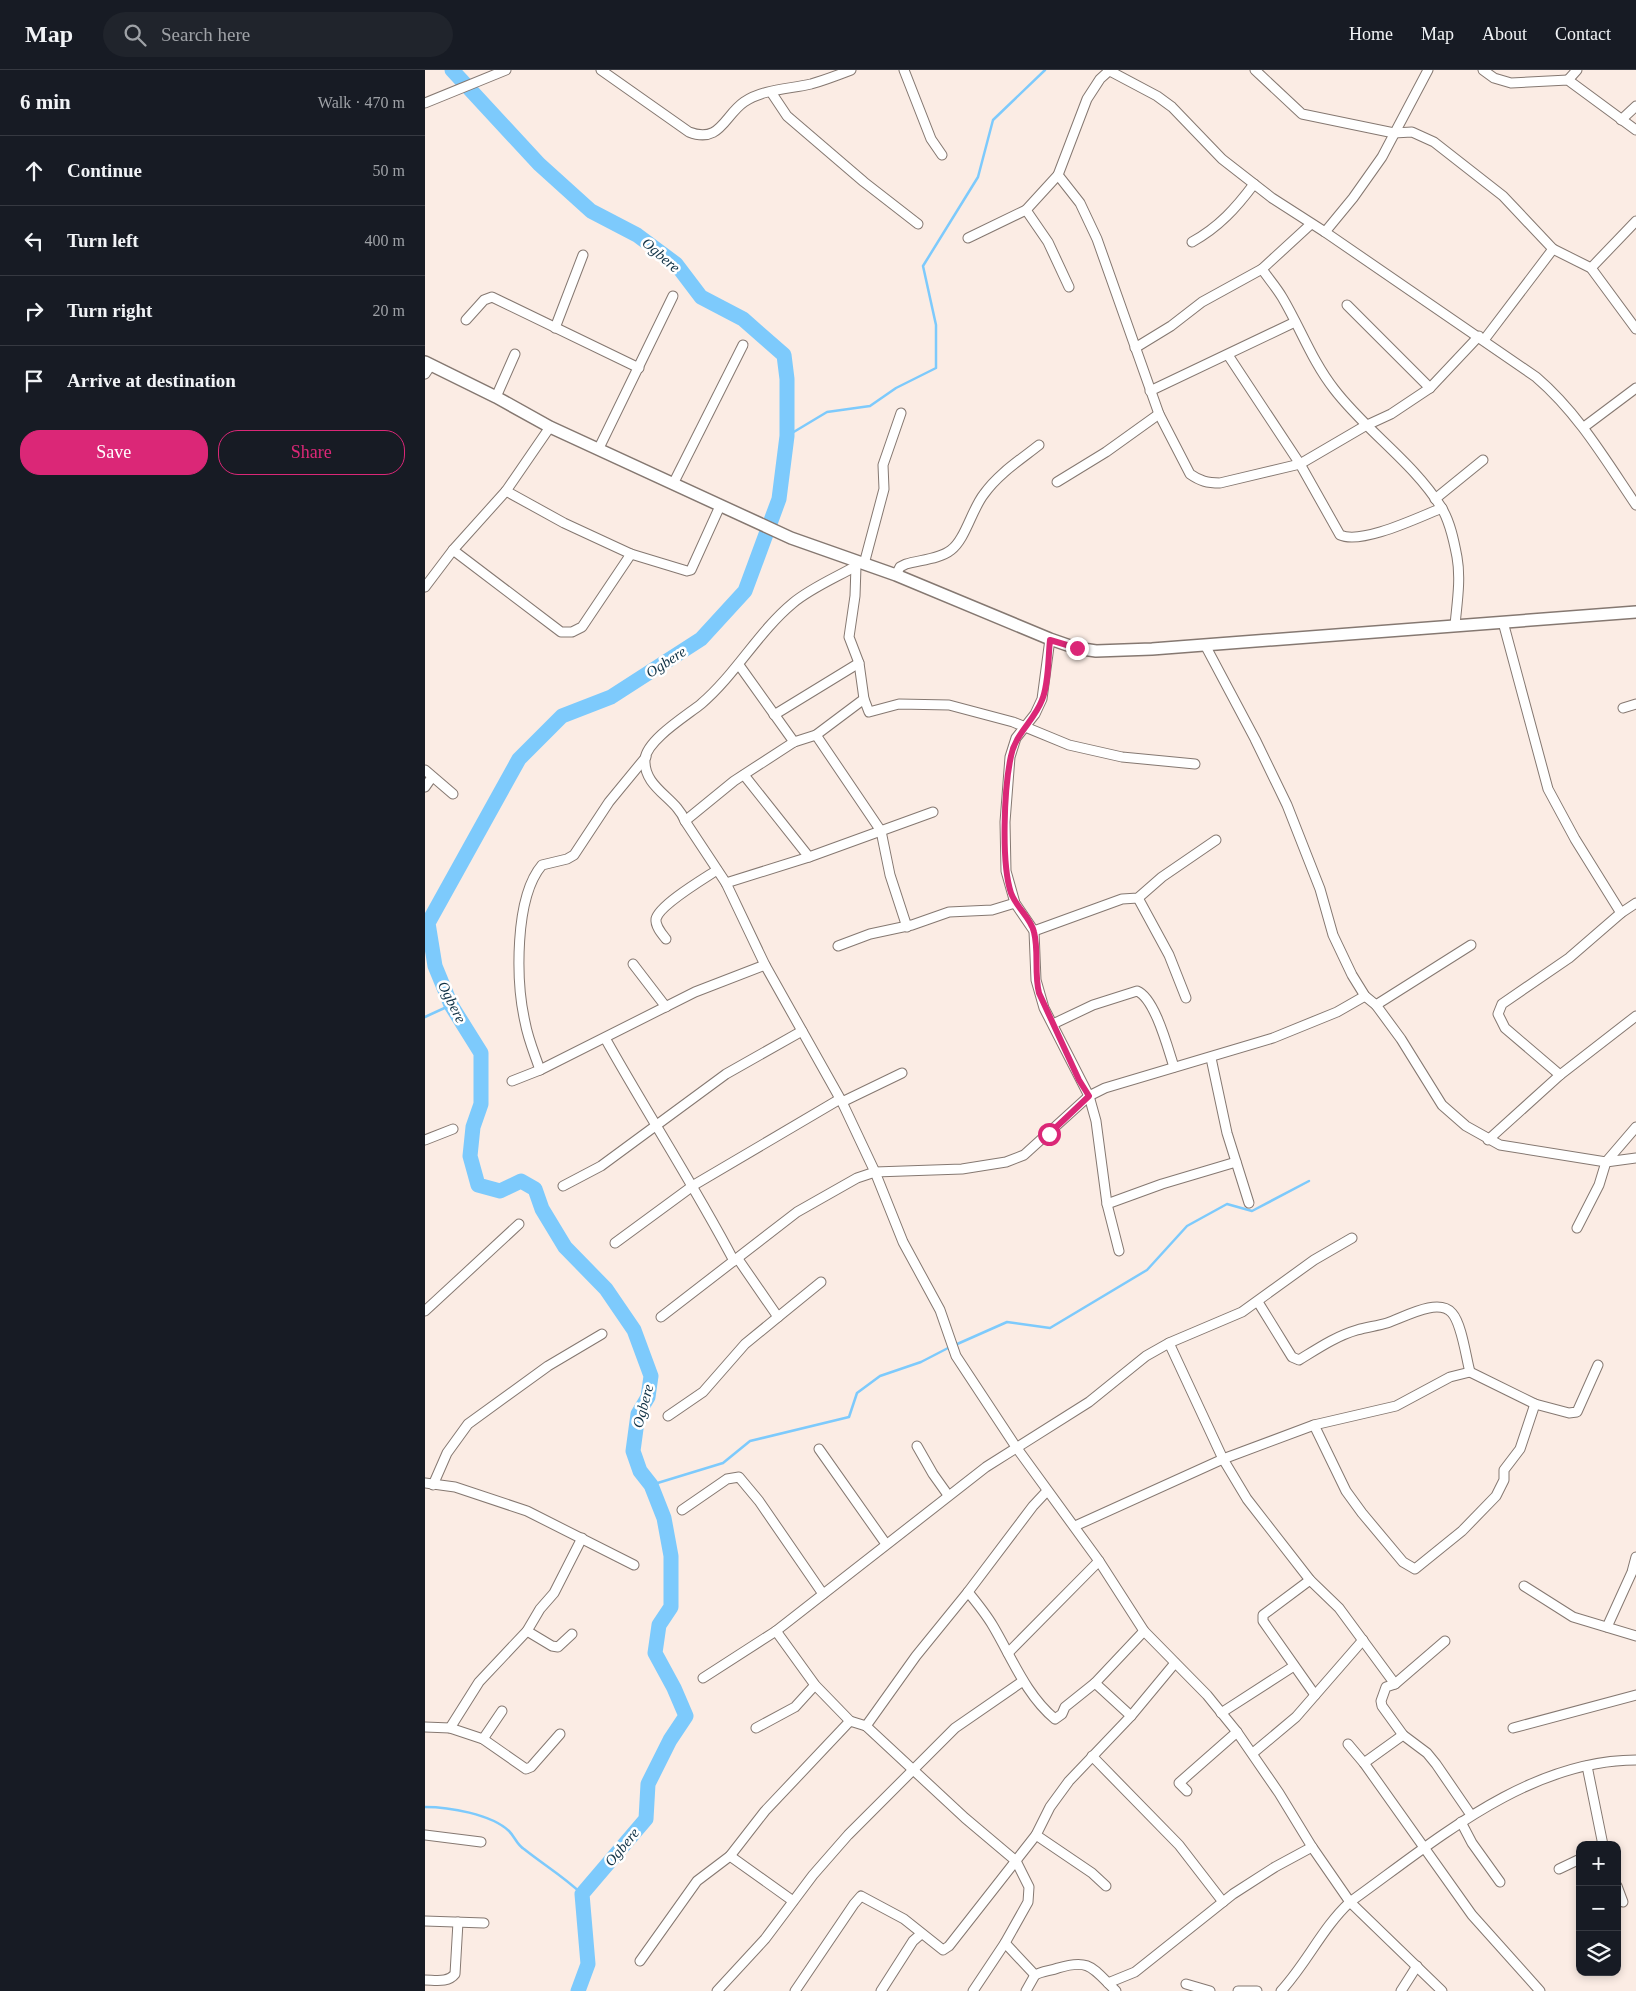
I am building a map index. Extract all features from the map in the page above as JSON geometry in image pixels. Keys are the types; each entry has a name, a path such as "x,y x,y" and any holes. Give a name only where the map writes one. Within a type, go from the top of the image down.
{"main road":[{"path":"427,367 496,397 550,427 599,448 758,524 859,564 896,575 1050,640 1096,651 1205,645 1636,612"}],"street":[{"path":"425,103 506,70"},
{"path":"601,70 689,132 698,135 716,132 745,102 771,92 811,84 851,70"},
{"path":"904,70 927,131 942,155"},
{"path":"968,238 1025,210 1058,175 1087,99 1100,79 1109,70 1157,96 1172,107 1223,159 1254,184 1519,364 1551,390 1584,427 1636,505"},
{"path":"1255,70 1302,114 1394,132 1412,132 1434,142 1503,196 1553,249 1591,268 1636,329"},
{"path":"1325,232 1353,198 1382,157 1428,70"},
{"path":"1483,70 1494,78 1511,83 1569,80 1636,130"},
{"path":"1569,80 1577,70"},
{"path":"771,92 787,116 864,182 918,224"},
{"path":"1621,120 1636,106"},
{"path":"1058,175 1080,203 1097,239 1159,414 1189,474 1198,480 1208,483 1220,483 1300,464 1365,426 1391,414 1430,388 1481,338 1553,249"},
{"path":"1192,242 1226,218 1254,184"},
{"path":"1025,210 1048,242 1069,287"},
{"path":"1591,268 1636,221"},
{"path":"1135,348 1171,326 1202,302 1262,269 1311,224"},
{"path":"555,328 583,255"},
{"path":"1262,269 1281,296 1333,388 1365,426 1413,473 1442,508 1451,531 1458,559 1455,625"},
{"path":"599,448 673,296"},
{"path":"466,320 487,297 491,297 639,368"},
{"path":"1347,305 1430,388"},
{"path":"1150,391 1295,322"},
{"path":"673,484 743,345"},
{"path":"496,397 515,354"},
{"path":"1228,355 1300,464 1340,535 1349,539 1370,534 1442,508"},
{"path":"1584,427 1636,388"},
{"path":"901,412 883,465 884,489 859,564 849,637 859,662 864,699 869,712 899,704 949,705 1025,727 1069,745 1122,757 1195,764"},
{"path":"1057,482 1106,452 1159,414"},
{"path":"425,587 453,550 505,491 550,427"},
{"path":"896,575 900,567 950,551 958,544 974,509 985,493 999,476 1039,445"},
{"path":"1435,499 1483,460"},
{"path":"505,491 631,554 689,571 720,506"},
{"path":"453,550 561,632 572,632 582,627 631,554"},
{"path":"540,1070 525,1025 519,967 520,936 528,893 542,865 567,859 574,855 609,802 645,757 654,742 712,694 739,665 763,633 794,602 859,564"},
{"path":"1503,622 1548,788 1575,839 1621,913"},
{"path":"1050,640 1045,692 1035,714 1016,738 1010,757 1005,822 1006,871 1015,903 1034,931 1036,980 1045,1008 1079,1080 1089,1096 1096,1121 1107,1204 1119,1251"},
{"path":"1205,645 1255,739 1287,805 1320,889 1333,934 1365,996 1376,1005 1427,1079 1442,1105 1451,1115 1488,1140 1511,1148 1606,1162 1636,1158"},
{"path":"774,715 859,662"},
{"path":"739,665 795,742"},
{"path":"685,821 744,774 795,742 816,735 864,699"},
{"path":"1623,708 1636,704"},
{"path":"816,735 881,831 890,875 907,926"},
{"path":"645,757 648,776 682,813 685,821 726,883 765,965 841,1101 875,1172 903,1242 940,1310 956,1356 1016,1447 1099,1560 1144,1631 1221,1712 1253,1753 1312,1847 1350,1902 1442,1991"},
{"path":"425,770 453,794"},
{"path":"744,774 809,857"},
{"path":"425,787 432,777"},
{"path":"726,883 809,857 933,812"},
{"path":"1034,931 1122,899 1138,898 1162,877 1216,840"},
{"path":"666,939 658,927 656,919 659,913 678,896 717,870"},
{"path":"1138,898 1169,955 1186,998"},
{"path":"1559,1075 1505,1028 1498,1014 1502,1004 1569,958 1636,902"},
{"path":"838,946 870,934 907,926 949,912 992,910 1015,903"},
{"path":"1376,1005 1471,946"},
{"path":"633,964 666,1007"},
{"path":"512,1081 540,1070 720,981 765,965"},
{"path":"1053,1024 1093,1005 1137,991 1147,1000 1158,1021 1174,1067"},
{"path":"661,1317 797,1212 857,1178 875,1172 962,1169 1006,1162 1024,1155 1089,1096 1124,1081 1211,1058 1308,1025 1365,996"},
{"path":"1488,1140 1559,1075 1636,1016"},
{"path":"563,1186 601,1166 655,1127 706,1086 802,1031"},
{"path":"605,1038 655,1127 693,1185 736,1260 778,1317"},
{"path":"1211,1058 1227,1133 1249,1203"},
{"path":"615,1243 693,1185 841,1101 902,1072"},
{"path":"1577,1228 1599,1185 1606,1162 1636,1127"},
{"path":"425,1140 453,1129"},
{"path":"1107,1204 1162,1184 1237,1162"},
{"path":"425,1311 519,1224"},
{"path":"703,1678 776,1631 948,1495 1016,1447 1089,1402 1146,1356 1169,1343 1242,1312 1314,1260 1352,1238"},
{"path":"668,1416 703,1392 745,1344 821,1282"},
{"path":"1258,1302 1292,1357 1299,1360 1335,1339 1357,1330 1389,1323 1429,1308 1442,1308 1451,1312 1456,1320 1469,1372"},
{"path":"601,1334 548,1366 468,1424 427,1484 455,1487 527,1511 635,1565"},
{"path":"1169,1343 1223,1459 1247,1499 1310,1580 1339,1608 1395,1684"},
{"path":"1075,1526 1223,1459 1314,1425 1387,1409 1450,1377 1469,1372 1535,1404 1569,1413 1577,1412 1598,1365"},
{"path":"1314,1425 1346,1491 1403,1562 1415,1569 1419,1568 1462,1531 1496,1496 1504,1480 1504,1470 1520,1449 1535,1404"},
{"path":"917,1446 948,1495"},
{"path":"819,1449 886,1544"},
{"path":"682,1510 727,1479 739,1477 759,1501 823,1594"},
{"path":"866,1726 916,1656 968,1592 1033,1506 1047,1491"},
{"path":"449,1728 479,1682 527,1631 540,1609 554,1592 582,1538"},
{"path":"1607,1627 1634,1572 1636,1557"},
{"path":"1008,1653 1099,1560"},
{"path":"1310,1580 1263,1615 1265,1624 1315,1695"},
{"path":"1524,1586 1573,1617 1636,1636"},
{"path":"968,1592 992,1624 1023,1681 1046,1711 1055,1719 1062,1714 1065,1706 1095,1683 1144,1631"},
{"path":"527,1631 552,1646 558,1647 572,1634"},
{"path":"776,1631 815,1685 850,1721 866,1726 965,1818 1016,1861 1030,1895 1029,1902 1005,1944 973,1991"},
{"path":"1253,1753 1296,1716 1363,1640"},
{"path":"1445,1641 1395,1684 1386,1688 1381,1701 1382,1706 1403,1735 1431,1759 1471,1815"},
{"path":"795,1991 861,1896 904,1919 943,1950 949,1946 1036,1835 1050,1807 1092,1756 1131,1716 1175,1663"},
{"path":"1221,1712 1294,1666"},
{"path":"717,1991 765,1939 793,1901 847,1835 955,1728 1023,1681"},
{"path":"1095,1683 1131,1716"},
{"path":"756,1728 795,1706 815,1685"},
{"path":"1513,1728 1636,1696"},
{"path":"483,1739 502,1711"},
{"path":"640,1961 697,1881 730,1856 790,1783 850,1721"},
{"path":"425,1727 449,1728 483,1739 526,1769 531,1767 559,1734"},
{"path":"1187,1791 1179,1783 1237,1732"},
{"path":"1365,1763 1403,1735"},
{"path":"1348,1744 1365,1763 1472,1915 1540,1991"},
{"path":"1092,1756 1179,1844 1223,1902"},
{"path":"1281,1991 1296,1975 1333,1919 1350,1902 1471,1815 1503,1796 1587,1766 1636,1760"},
{"path":"1587,1766 1602,1841"},
{"path":"1461,1822 1471,1843 1500,1882"},
{"path":"425,1835 481,1842"},
{"path":"1036,1835 1092,1873 1106,1886"},
{"path":"1108,1983 1135,1972 1223,1902 1275,1867 1312,1847"},
{"path":"730,1856 793,1901"},
{"path":"1559,1869 1576,1861"},
{"path":"1621,1897 1623,1902"},
{"path":"425,1921 484,1923"},
{"path":"425,1980 444,1980 451,1978 455,1974 458,1922"},
{"path":"881,1991 913,1941 921,1934"},
{"path":"1005,1944 1035,1975"},
{"path":"1026,1991 1035,1975 1081,1963 1091,1966 1116,1991"},
{"path":"1401,1991 1417,1966"},
{"path":"1186,1984 1210,1991"},
{"path":"1238,1991 1257,1991"}],"waterway":[{"name":"Ogbere","path":"452,70 539,164 591,211 637,235 676,264 701,297 743,319 784,355 787,379 787,436 779,499 745,591 701,639 611,697 562,716 519,759 428,923 435,966 451,1005 481,1053 481,1104 473,1127 470,1156 478,1185 500,1191 521,1181 535,1189 542,1209 565,1247 606,1289 634,1330 651,1376 648,1397 638,1414 633,1451 640,1471 651,1485 664,1518 671,1556 671,1607 659,1625 655,1653 674,1688 686,1716 670,1740 648,1784 646,1819 582,1894 588,1964 578,1991"},
{"path":"787,436 827,412 870,406 896,388 936,368 936,325 923,266 978,177 993,120 1045,70"},
{"path":"425,1017 451,1005"},
{"path":"955,1345 1007,1322 1050,1328 1147,1270 1187,1226 1227,1204 1252,1211 1309,1181"},
{"path":"651,1485 723,1463 750,1441 849,1417 857,1393 880,1376 921,1362 950,1347"},
{"path":"425,1807 446,1808 492,1820 509,1831 522,1847 582,1894"}],"route":[{"path":"1049,1134 1089,1096 1079,1080 1039,993 1036,980 1034,931 1015,903 1010,891 1006,871 1005,822 1010,757 1016,738 1035,714 1043,699 1050,640 1077,648"}]}
